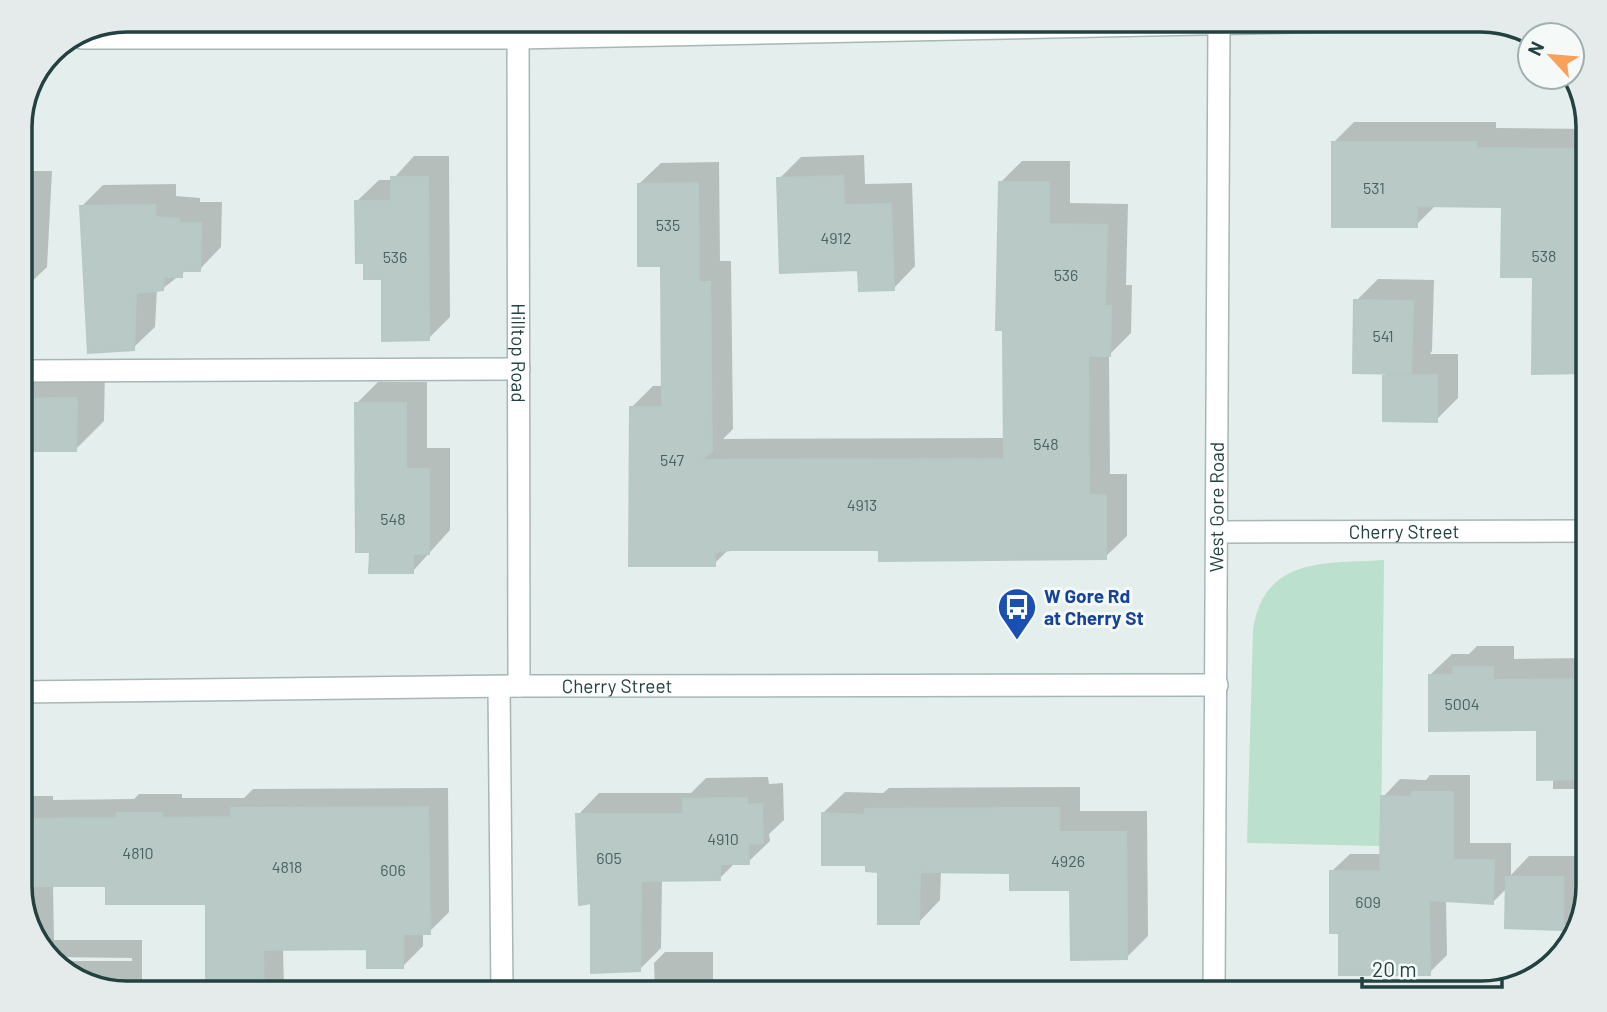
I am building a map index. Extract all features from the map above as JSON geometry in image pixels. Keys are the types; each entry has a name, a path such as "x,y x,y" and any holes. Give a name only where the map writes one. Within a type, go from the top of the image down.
{"street":[{"path":"94,38 421,31"},
{"name":"Hilltop Road","path":"502,981 519,369 518,31"},
{"name":"West Gore Road","path":"1214,981 1219,31"},
{"path":"32,371 519,369"},
{"name":"Cherry Street","path":"1218,532 1576,531"},
{"name":"Cherry Street","path":"32,692 509,686 1217,685"}],"green space":[{"path":"1384,560 1381,846 1247,843 1253,629 1260,605 1270,588 1284,576 1301,569 1320,564"}],"building":[{"path":"1332,142 1476,142 1476,148 1576,149 1576,373 1532,374 1533,277 1501,277 1502,207 1417,206 1417,227 1332,227"},
{"path":"843,176 844,205 891,204 894,290 859,291 858,270 780,273 777,178"},
{"path":"391,177 428,177 429,340 382,341 382,279 364,279 364,263 356,263 355,201 391,201"},
{"path":"999,182 1049,182 1049,224 1107,225 1105,306 1111,306 1110,356 1088,356 1089,495 1106,495 1106,559 879,561 879,550 731,550 715,552 715,566 629,566 630,407 662,407 661,266 638,266 638,184 698,183 699,282 710,282 712,452 700,460 1004,459 1003,330 996,330"},
{"path":"155,205 155,217 179,219 179,223 201,223 200,271 182,271 182,277 164,277 163,290 136,293 134,350 88,353 80,206"},
{"path":"1354,300 1413,301 1411,374 1353,373"},
{"path":"1383,375 1437,375 1437,422 1383,421"},
{"path":"77,398 76,451 32,451 32,399"},
{"path":"355,403 406,403 406,469 429,469 429,554 413,554 413,573 369,573 370,552 356,552"},
{"path":"1453,667 1493,667 1493,680 1576,679 1576,779 1537,780 1537,730 1429,731 1429,675 1454,675"},
{"path":"1411,792 1453,792 1453,860 1494,860 1493,904 1429,900 1430,975 1339,975 1339,933 1330,933 1330,871 1380,871 1381,796 1411,797"},
{"path":"747,798 747,805 762,804 763,843 748,844 749,864 720,864 720,880 641,881 640,971 591,973 591,903 579,905 576,814 683,814 683,799"},
{"path":"428,807 430,934 403,934 403,968 367,968 367,949 263,950 264,981 206,981 206,904 106,904 106,886 32,886 32,819 116,818 117,813 162,813 163,818 231,817 231,808"},
{"path":"1059,808 1059,832 1126,832 1127,959 1071,960 1070,890 1010,890 1010,873 920,872 919,924 878,924 878,872 866,871 866,865 822,865 822,813 865,815 865,809"},
{"path":"1506,877 1563,877 1563,930 1505,928"}],"place":[{"name":"W Gore Rd at Cherry St","path":"1017,641"}]}
